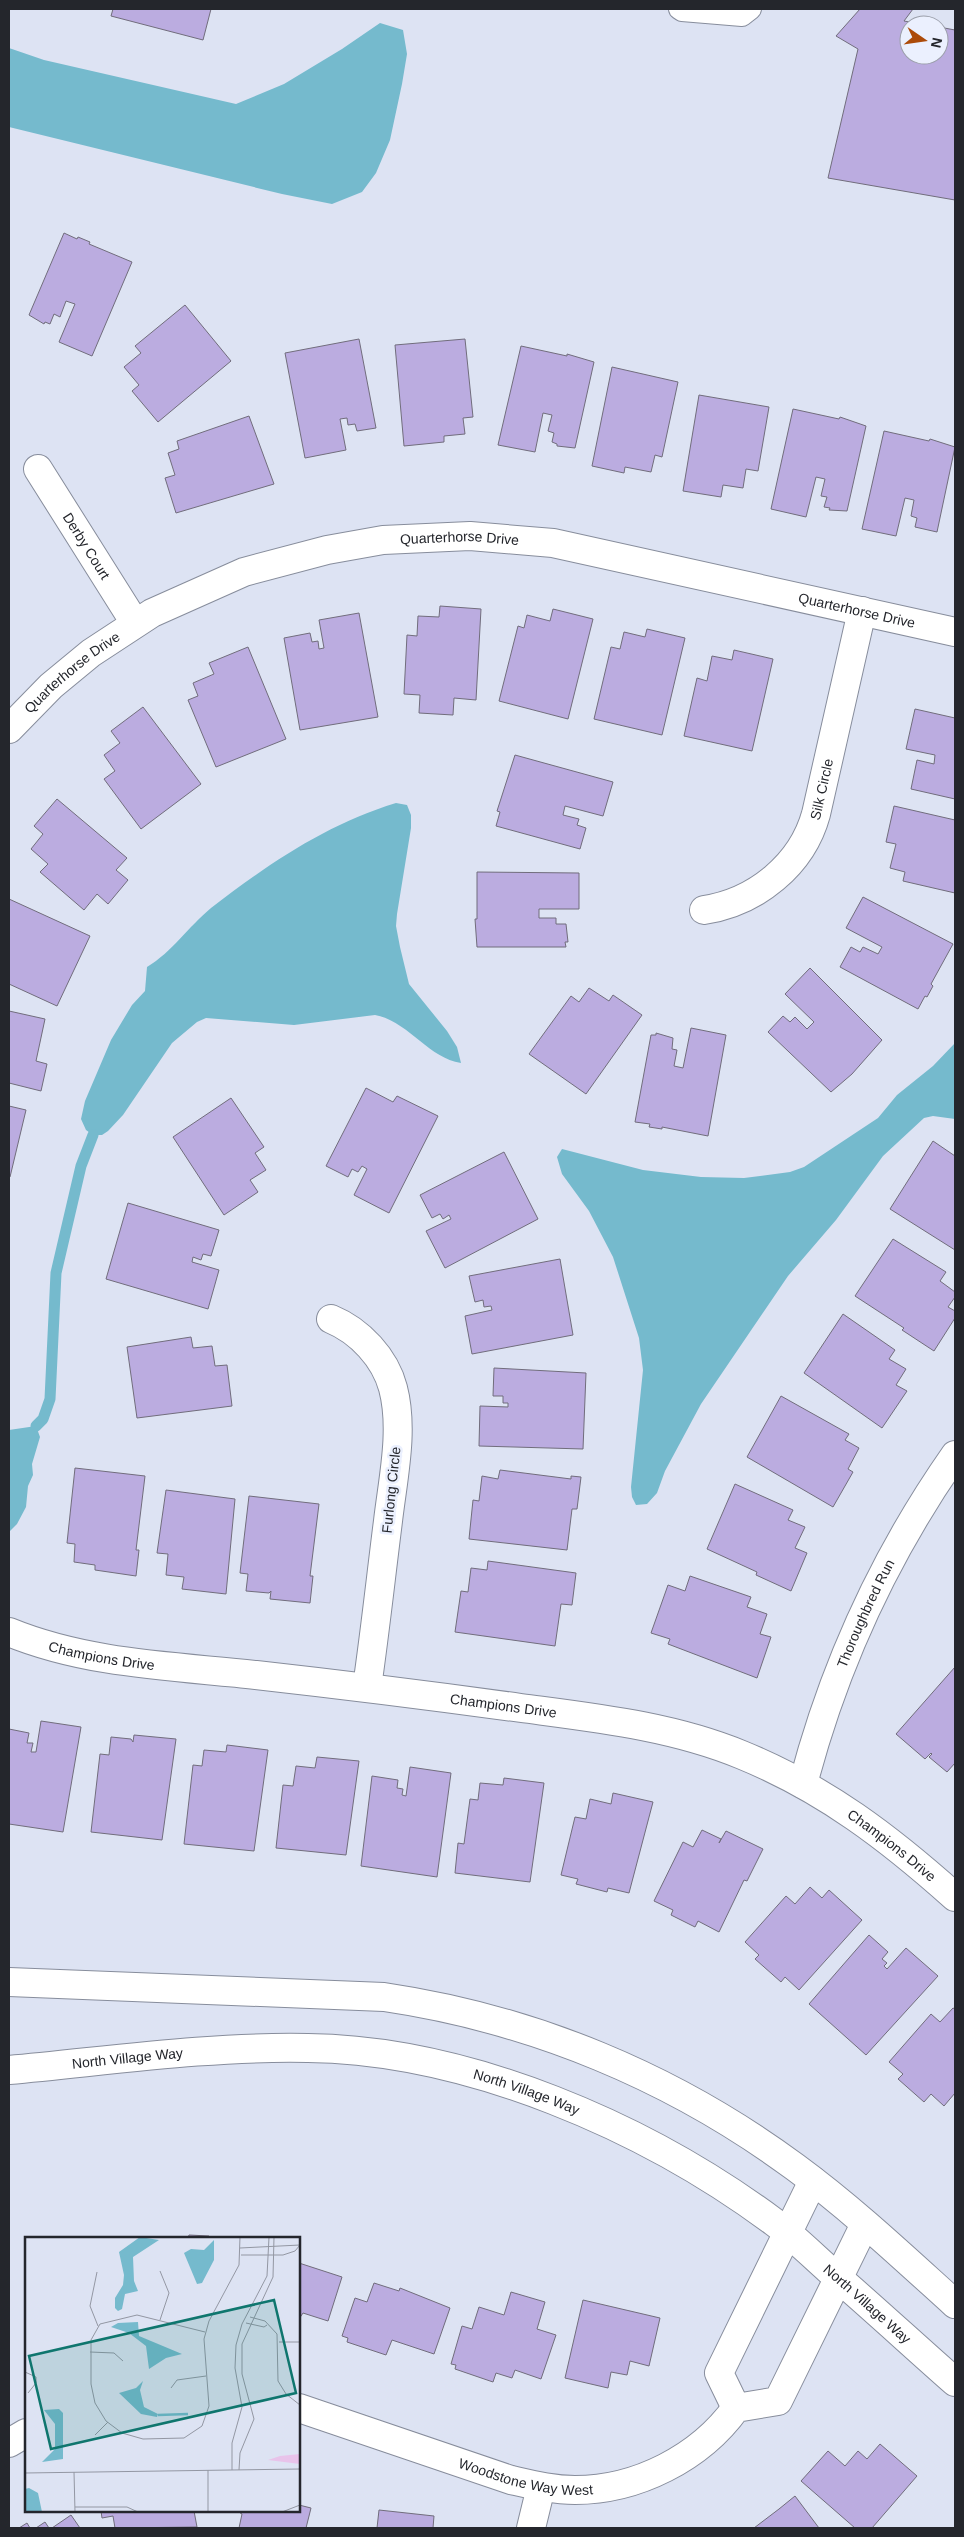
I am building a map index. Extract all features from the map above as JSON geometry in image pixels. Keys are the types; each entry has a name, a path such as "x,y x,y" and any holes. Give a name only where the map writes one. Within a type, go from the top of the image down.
{"street":[{"name":"Derby Court","path":"38,469 135,623"},
{"name":"Quarterhorse Drive","path":"9,729 51,686 91,653 152,613 228,578 284,560 383,540 427,536 504,538 570,546 955,632"},
{"name":"Silk Circle","path":"704,910 738,901 760,890 786,868 806,841 816,814 862,611"},
{"name":"Furlong Circle","path":"331,1319 354,1332 372,1349 392,1385 398,1420 368,1687"},
{"name":"Thoroughbred Run","path":"803,1784 832,1687 865,1608 922,1505 955,1455"},
{"name":"Champions Drive","path":"9,1632 38,1644 87,1656 368,1687 643,1726 678,1734 741,1755 803,1784 860,1818 903,1851 955,1897"},
{"path":"9,1982 376,1996 413,2001 474,2015 569,2043 655,2080 740,2128 813,2181 865,2224 955,2304"},
{"name":"North Village Way","path":"9,2070 255,2048 310,2048 416,2060 496,2080 599,2118 646,2141 688,2165 775,2222 955,2382"},
{"path":"813,2181 719,2373 736,2408 778,2401 865,2224"},
{"name":"Woodstone Way West","path":"300,2408 512,2480 541,2486 592,2490 625,2484 672,2465 714,2434 736,2408"},
{"path":"9,2442 25,2434"},
{"path":"531,2528 541,2486"}],"lane":[{"path":"679,9 682,11 742,16 751,9"}],"water":[{"path":"380,23 403,30 407,54 390,140 376,173 362,192 332,204 282,194 9,127 9,48 44,60 236,104 284,84 342,49"},
{"path":"396,803 407,805 411,815 411,828 396,926 409,984 447,1031 457,1047 461,1063 449,1060 438,1054 398,1024 375,1015 294,1025 206,1018 197,1022 172,1043 123,1115 108,1131 102,1135 93,1135 86,1130 81,1119 85,1101 111,1040 132,1005 145,991 147,967 172,947 211,908 276,861 346,822"},
{"path":"955,1043 955,1119 933,1116 924,1118 883,1156 836,1220 788,1276 701,1404 665,1471 657,1493 647,1504 636,1505 632,1497 631,1487 643,1370 639,1338 613,1257 589,1211 562,1174 557,1157 562,1149 643,1170 701,1177 744,1178 790,1172 804,1167 878,1118 897,1095 933,1066"},
{"path":"36,1426 40,1437 32,1464 33,1475 28,1486 26,1507 17,1524 9,1532 9,1430"}],"building":[{"path":"113,9 211,9 203,40 111,16"},
{"path":"860,9 913,9 908,15 899,15 899,65 949,65 949,29 955,30 955,200 828,178 858,49 836,36"},
{"path":"64,233 90,242 89,244 132,262 92,356 59,342 75,304 66,301 60,317 54,314 50,324 45,322 44,324 29,315"},
{"path":"185,305 231,361 158,422 132,391 139,385 124,367 141,353 135,346"},
{"path":"359,339 376,428 357,431 355,424 348,425 347,418 340,419 346,450 305,458 285,353"},
{"path":"465,339 473,417 463,418 465,434 444,436 444,442 404,446 395,345"},
{"path":"521,346 567,356 567,354 594,362 575,448 557,446 557,444 552,442 554,433 548,431 552,415 543,413 535,452 498,445"},
{"path":"612,367 678,382 662,457 655,455 651,472 625,467 624,473 592,466"},
{"path":"699,395 769,407 758,471 746,469 743,488 723,485 721,497 683,491"},
{"path":"793,409 839,419 840,417 866,426 847,511 829,510 830,508 824,507 827,497 821,496 825,479 816,477 806,517 771,509"},
{"path":"249,416 274,484 176,513 165,478 175,475 168,453 179,449 177,441"},
{"path":"884,431 929,441 930,439 955,447 937,532 915,527 917,518 911,516 914,500 905,498 896,536 862,529"},
{"path":"440,606 481,609 476,700 454,698 453,715 419,713 420,695 404,694 407,635 417,636 418,616 439,617"},
{"path":"553,609 593,619 568,719 499,701 518,626 524,628 527,615 550,621"},
{"path":"359,613 378,717 300,730 284,638 310,633 312,642 318,641 319,649 324,648 319,620"},
{"path":"647,629 685,638 662,735 594,719 611,647 620,649 624,632 645,637"},
{"path":"248,647 286,739 216,767 188,700 198,696 193,683 214,674 209,663"},
{"path":"734,650 773,659 752,751 684,736 697,678 707,681 712,656 732,660"},
{"path":"143,707 201,784 141,829 104,779 115,771 104,755 120,743 111,731"},
{"path":"915,709 955,718 955,799 911,789 917,760 934,764 935,755 906,749"},
{"path":"515,755 613,782 603,816 565,806 563,815 579,819 577,825 586,828 580,849 496,826 500,812 497,811"},
{"path":"57,799 127,858 116,870 128,880 108,904 97,894 84,910 40,872 48,864 31,849 43,834 34,826"},
{"path":"894,806 955,820 955,893 903,881 905,872 890,868 896,844 886,842"},
{"path":"477,872 579,873 579,909 539,909 539,918 556,918 556,924 566,924 568,942 565,942 566,947 477,947 475,919 477,919"},
{"path":"863,897 953,944 931,984 933,986 918,1009 840,967 851,947 860,952 863,947 878,954 882,947 846,928"},
{"path":"9,899 90,936 57,1006 9,984"},
{"path":"810,968 882,1040 852,1074 831,1092 768,1032 783,1016 790,1022 795,1017 807,1029 814,1022 785,994"},
{"path":"589,988 609,1001 613,995 642,1015 586,1094 529,1054 571,996 579,1002"},
{"path":"9,1011 45,1019 36,1061 47,1064 41,1091 9,1083"},
{"path":"691,1028 726,1035 708,1136 662,1127 662,1129 649,1127 650,1124 635,1122 651,1035 656,1035 656,1033 673,1038 672,1049 677,1050 674,1066 683,1068"},
{"path":"366,1088 393,1102 397,1096 438,1116 389,1213 354,1195 367,1169 362,1166 358,1172 352,1169 348,1177 326,1166"},
{"path":"231,1098 264,1147 255,1153 266,1170 250,1180 258,1192 224,1215 173,1137"},
{"path":"9,1106 26,1110 10,1177 9,1177"},
{"path":"933,1141 955,1156 955,1250 890,1209"},
{"path":"504,1152 538,1219 445,1268 426,1231 451,1219 449,1215 443,1219 440,1214 432,1218 420,1195"},
{"path":"128,1203 219,1230 211,1256 203,1254 201,1260 193,1257 192,1262 219,1270 208,1309 106,1279"},
{"path":"893,1239 946,1272 940,1281 955,1292 955,1297 948,1307 955,1311 955,1318 934,1351 902,1330 904,1328 855,1296"},
{"path":"560,1259 573,1335 472,1354 465,1316 492,1310 491,1306 484,1307 483,1300 475,1302 469,1276"},
{"path":"843,1314 895,1350 889,1359 906,1369 896,1385 907,1391 882,1428 804,1373"},
{"path":"191,1337 193,1348 212,1346 215,1366 227,1365 232,1406 137,1418 127,1347"},
{"path":"494,1368 586,1373 583,1449 479,1446 480,1406 508,1407 508,1403 503,1403 503,1396 493,1396"},
{"path":"781,1396 849,1434 845,1440 859,1448 848,1469 853,1472 833,1507 747,1457"},
{"path":"75,1468 145,1476 136,1550 139,1550 136,1576 95,1570 95,1565 74,1562 75,1544 67,1543"},
{"path":"500,1470 571,1479 571,1476 581,1477 577,1509 572,1509 567,1550 469,1539 473,1500 479,1501 482,1476 498,1479"},
{"path":"735,1484 793,1510 788,1520 805,1527 795,1548 807,1553 791,1591 756,1575 757,1572 707,1549"},
{"path":"166,1490 235,1499 226,1594 182,1589 184,1577 166,1575 168,1554 157,1553"},
{"path":"249,1496 319,1504 310,1576 313,1576 310,1603 270,1599 271,1591 269,1593 246,1591 248,1574 240,1573"},
{"path":"488,1561 576,1573 572,1605 561,1604 555,1646 455,1632 461,1591 468,1592 471,1568 487,1570"},
{"path":"690,1576 751,1597 747,1607 767,1614 760,1634 771,1637 757,1678 668,1644 670,1639 651,1633 668,1585 685,1591"},
{"path":"955,1667 955,1763 947,1772 929,1757 931,1753 925,1759 896,1734"},
{"path":"41,1721 81,1727 63,1832 9,1824 9,1729 29,1733 27,1743 33,1743 31,1752 36,1752"},
{"path":"134,1735 176,1739 162,1840 91,1832 100,1754 109,1755 111,1737 131,1739 133,1742"},
{"path":"227,1745 268,1750 254,1851 184,1844 193,1765 202,1766 204,1750 226,1752"},
{"path":"317,1757 359,1761 346,1855 276,1848 283,1785 293,1786 296,1766 315,1768"},
{"path":"410,1767 451,1773 437,1877 361,1866 372,1776 398,1780 397,1788 403,1789 402,1795 406,1796"},
{"path":"504,1778 544,1783 530,1882 455,1873 458,1843 464,1844 470,1799 478,1800 480,1783 503,1785"},
{"path":"613,1793 653,1802 629,1893 608,1888 607,1892 576,1884 578,1879 561,1875 575,1817 586,1819 590,1799 611,1804"},
{"path":"702,1830 721,1839 719,1843 726,1831 763,1849 747,1881 744,1880 719,1932 698,1921 695,1927 671,1915 673,1910 654,1901 683,1842 693,1847"},
{"path":"810,1887 822,1898 829,1890 862,1920 799,1990 785,1977 781,1982 755,1959 759,1955 745,1942 786,1896 795,1904"},
{"path":"869,1935 888,1952 882,1959 887,1963 884,1966 887,1969 906,1948 938,1976 866,2055 809,2004"},
{"path":"953,2008 955,2009 955,2093 944,2106 931,2094 924,2102 898,2079 903,2074 889,2062 931,2014 940,2022"},
{"path":"189,2235 209,2236 209,2237 188,2237"},
{"path":"300,2263 342,2277 328,2321 303,2313 300,2318"},
{"path":"374,2283 399,2291 400,2288 450,2308 434,2354 392,2340 386,2355 347,2342 348,2338 342,2336 355,2298 367,2302"},
{"path":"511,2292 545,2302 537,2329 556,2335 541,2379 515,2370 512,2378 496,2373 493,2382 455,2369 456,2365 451,2364 462,2326 472,2329 479,2307 504,2315"},
{"path":"583,2300 660,2318 649,2366 630,2361 627,2375 611,2372 608,2388 565,2378"},
{"path":"880,2444 917,2476 872,2528 855,2528 801,2481 828,2451 845,2466 858,2451 867,2459"},
{"path":"795,2496 819,2528 754,2528 779,2509"},
{"path":"300,2505 311,2508 306,2528 239,2528 242,2514 239,2512 300,2512"},
{"path":"379,2510 434,2516 433,2528 377,2528"},
{"path":"101,2512 194,2512 197,2527 115,2528 113,2516 102,2518"},
{"path":"71,2515 80,2528 52,2528"},
{"path":"45,2522 49,2528 36,2528"},
{"path":"27,2523 30,2528 19,2528"}],"waterway":[{"path":"36,1426 43,1419 50,1399 56,1273 81,1166 93,1135"}]}
